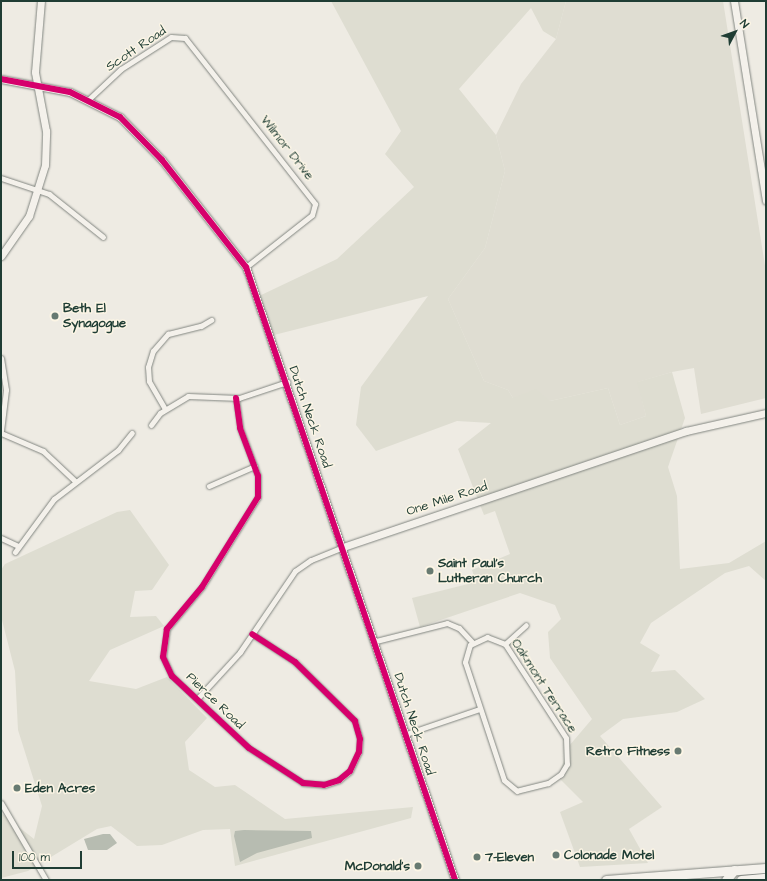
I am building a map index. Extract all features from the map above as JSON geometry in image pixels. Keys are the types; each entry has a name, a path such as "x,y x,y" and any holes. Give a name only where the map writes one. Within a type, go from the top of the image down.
{"highway":[{"path":"606,880 674,877 766,868"},
{"path":"726,880 734,870"},
{"path":"741,880 766,878"}],"street":[{"path":"1,256 23,228 40,190 47,143 36,86 41,1"},
{"path":"734,1 766,200"},
{"name":"Scott Road","path":"89,99 121,69 179,35"},
{"name":"Wilmor Drive","path":"179,35 185,38 314,200 312,215 246,267"},
{"name":"Dutch Neck Road","path":"1,79 89,99 115,114 140,136 246,267 344,547 455,880"},
{"path":"1,178 40,190 78,213 103,237"},
{"path":"165,409 149,381 153,350 168,334 201,326 211,320"},
{"path":"1,358 6,390 1,432 43,450 75,481"},
{"path":"151,425 165,409 188,396 236,398 287,382"},
{"name":"Pierce Road","path":"236,398 240,428 255,466 260,485 256,503 202,586 164,636 163,657 168,670 249,748 303,783 332,783 350,771 360,746 357,727 351,716 295,662 252,634"},
{"name":"One Mile Road","path":"197,699 234,661 295,571 311,560 344,547 686,431 766,414"},
{"path":"15,552 44,510 75,481 118,450 132,433"},
{"path":"209,486 255,466"},
{"path":"1,538 18,546"},
{"path":"376,641 447,622 459,628 472,642"},
{"path":"505,644 526,625"},
{"name":"Oakmont Terrace","path":"487,637 505,644 566,738 569,757 561,774 548,783 522,791 510,788 504,780 465,662 472,642 487,637"},
{"path":"406,734 480,709"},
{"path":"1,803 46,880"}],"shaded area":[{"path":"331,1 566,1 556,39 543,31 531,8 459,89 496,135 505,171 485,248 448,299 484,381 508,390 513,398 536,389 550,401 608,388 620,425 646,416 637,382 672,372 685,418 668,467 677,496 680,569 729,563 766,541 766,581 749,566 725,573 651,623 640,643 660,655 651,672 675,670 705,699 677,712 623,719 600,736 662,807 629,829 648,863 580,867 560,812 583,802 558,777 569,746 592,719 550,658 548,632 561,619 555,605 520,593 420,627 412,598 476,582 472,570 510,554 495,511 484,515 458,449 491,423 457,421 376,451 356,425 361,387 428,296 270,336 257,297 337,259 414,187 385,154 401,131"},
{"path":"566,1 723,1 766,272 766,398 701,414 694,368 672,372 638,382 646,416 620,425 608,388 550,401 513,398 508,390 484,381 448,299 485,248 505,171 496,135 521,84 556,39"},
{"path":"130,510 169,565 152,590 135,591 130,617 156,616 164,626 110,650 89,681 136,689 167,677 207,718 185,742 189,770 215,787 235,785 285,819 413,807 411,818 235,866 230,829 203,830 162,845 137,846 111,826 97,829 28,871 1,878 1,813 34,839 42,806 18,730 15,671 1,616 1,570 5,564 117,512"},
{"path":"235,831 311,831 312,838 257,853 240,862 234,836"},
{"path":"103,834 110,834 117,843 107,850 88,850 84,839"}],"cycle path":[{"path":"1,79 70,92 120,117 162,160 246,267 455,880"},
{"path":"236,398 240,428 258,476 258,497 202,587 167,629 163,657 172,676 249,748 303,783 324,785 339,780 350,771 359,752 360,739 355,721 295,662 252,634"}],"place":[{"name":"Beth El Synagogue","path":"55,316"},
{"name":"Saint Paul's Lutheran Church","path":"430,571"},
{"name":"Retro Fitness","path":"678,751"},
{"name":"Eden Acres","path":"17,788"},
{"name":"Colonade Motel","path":"556,855"},
{"name":"7-Eleven","path":"477,857"},
{"name":"McDonald's","path":"418,866"}]}
